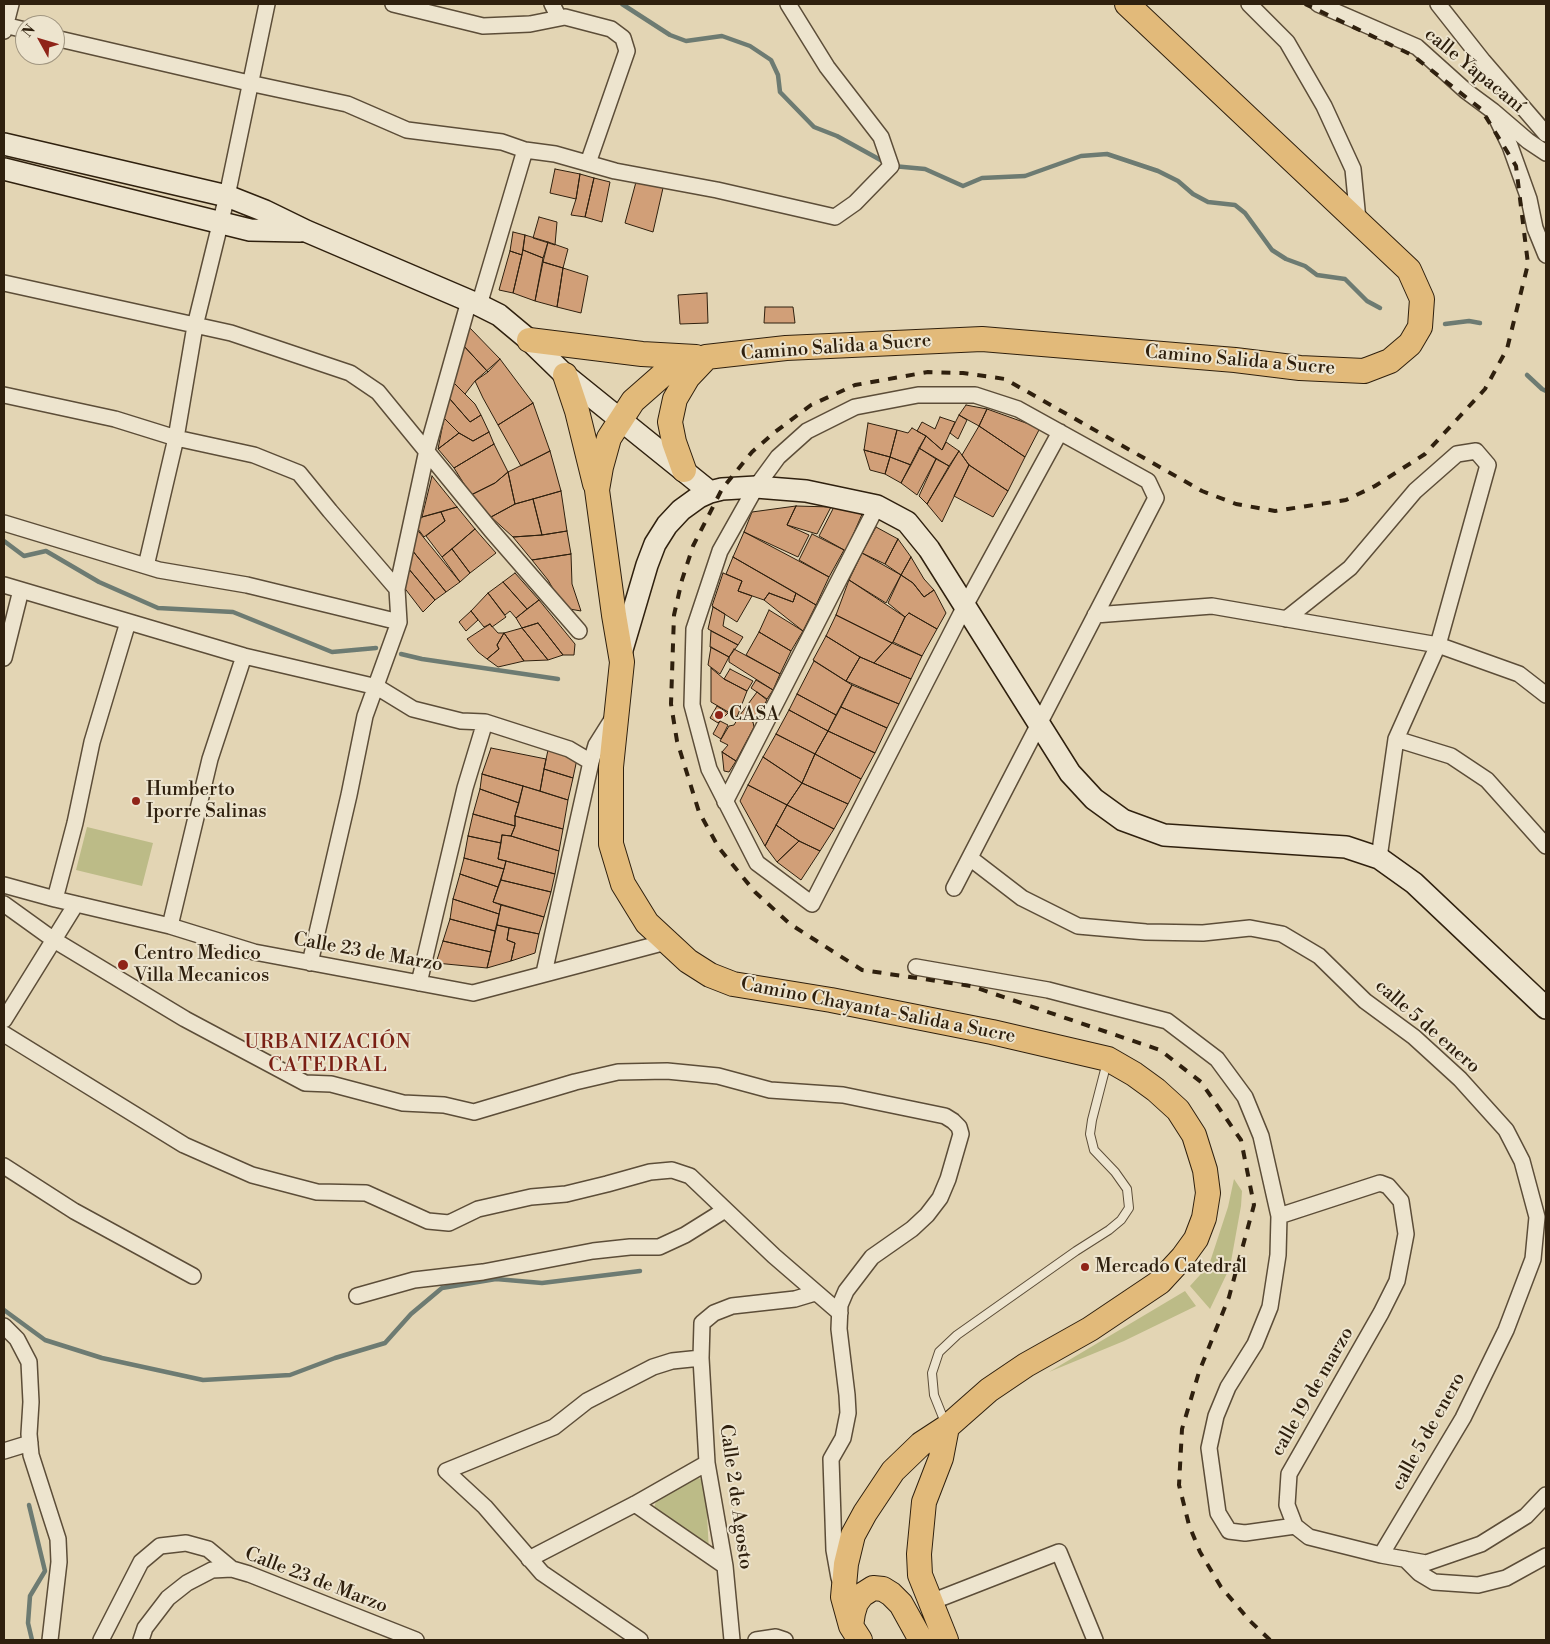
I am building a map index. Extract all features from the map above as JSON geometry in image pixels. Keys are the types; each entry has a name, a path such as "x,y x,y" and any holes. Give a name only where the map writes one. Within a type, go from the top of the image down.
{"main road":[{"name":"Camino Salida a Sucre","path":"620,420 633,401 666,372 706,358 786,348 982,339 1235,360 1300,368 1364,371 1390,361 1410,344 1420,327 1422,299 1409,270 1127,4"},
{"path":"4,144 227,196 265,210 306,231 474,303 499,316 529,340 565,375 710,492"},
{"path":"4,169 250,230 306,231"},
{"path":"529,340 642,354 706,358"},
{"path":"684,470 674,442 670,422 675,399 688,377 706,358"},
{"path":"565,375 577,411 597,490"},
{"name":"Camino Chayanta-Salida a Sucre","path":"620,420 609,438 600,467 597,490 622,662 612,767 612,844 623,884 647,923 688,961 710,975 733,984 840,1002 992,1032 1108,1059 1134,1074 1156,1090 1178,1110 1194,1135 1204,1170 1208,1192 1204,1218 1196,1239 1183,1257 1160,1282 1090,1329 1026,1365 989,1390 947,1426 921,1444 893,1471 853,1535 846,1564 843,1597"},
{"path":"622,662 621,653 655,544 667,525 699,497 710,492 756,487 806,491 877,506 907,522 930,549 1070,773 1094,799 1123,820 1164,835 1346,847 1379,858 1414,883 1546,1008"},
{"path":"946,1640 920,1575 919,1554 924,1502 941,1458 947,1426"},
{"path":"855,1633 852,1613 856,1603 862,1594 873,1588 883,1589 901,1604 921,1640"},
{"path":"843,1597 855,1633"}],"street":[{"path":"4,27 11,4"},
{"path":"146,566 176,438 195,326 227,196 249,83 267,4"},
{"path":"393,4 483,26 530,24 565,17 611,29 623,38 627,51 588,163"},
{"path":"552,4 559,18"},
{"path":"65,40 347,104 407,130 502,142 525,150 555,154 615,171 717,190 835,217 855,203 891,166 881,137 827,67 788,4"},
{"path":"1249,4 1287,42 1324,106 1353,169 1358,220"},
{"name":"calle Yapacaní","path":"1318,4 1417,47 1466,91 1528,141 1546,153"},
{"path":"1438,4 1483,61 1546,134"},
{"path":"1493,111 1510,146 1529,199 1535,228 1546,255"},
{"path":"310,962 349,796 365,716 399,622 397,589 427,450 525,150"},
{"path":"4,284 231,333 350,373 378,392 491,530 578,631"},
{"path":"954,888 1156,498 1148,481 1060,432 1018,409 975,395 918,395 855,407 807,431 778,457 756,487 720,551 694,628 692,705 708,769 757,863 812,904 965,606 1060,432"},
{"path":"4,396 114,419 176,438 254,455 299,473 397,589"},
{"path":"1286,619 1350,568 1415,491 1458,454 1476,451 1488,466 1438,645 1396,739 1379,858"},
{"path":"725,802 877,506"},
{"path":"4,523 159,570 247,585 399,622"},
{"path":"4,585 244,656 377,687 413,709 461,721 485,722 569,749 591,762"},
{"path":"4,658 21,590"},
{"path":"1095,615 1212,606 1438,645 1519,674 1546,695"},
{"path":"55,899 75,822 92,742 128,622"},
{"path":"170,926 210,759 244,656"},
{"path":"544,973 591,762 596,745 616,713"},
{"path":"419,983 465,788 485,722"},
{"path":"1396,739 1451,756 1487,780 1546,846"},
{"name":"calle 5 de enero","path":"970,858 1022,898 1078,926 1146,932 1203,933 1250,928 1282,934 1319,956 1365,1001 1414,1037 1460,1079 1506,1130 1522,1161 1537,1217 1533,1259 1506,1330 1463,1418 1381,1555"},
{"name":"Calle 23 de Marzo","path":"4,885 170,926 254,952 473,993 666,942"},
{"path":"4,904 54,940 185,1019 305,1083 331,1084 403,1103 444,1105 474,1112 575,1082 618,1072 667,1071 718,1076 770,1090 843,1095 945,1116 959,1127 961,1134 948,1179 940,1198 927,1215 917,1224 872,1257 846,1291 840,1306 839,1329 848,1395 848,1413 843,1438 831,1459 834,1550 843,1597"},
{"path":"4,1020 76,904"},
{"path":"916,967 1048,990 1167,1021 1217,1059 1245,1097 1261,1136 1279,1216 1278,1255 1270,1307 1255,1344 1228,1386 1216,1416 1209,1448 1218,1513 1229,1531 1245,1533 1295,1526 1310,1538 1381,1555 1426,1563 1482,1544 1526,1516 1546,1495"},
{"path":"4,1034 184,1144 252,1175 317,1192 366,1193 428,1221 449,1223 478,1209 531,1197 566,1194 650,1172 672,1170 690,1176 725,1210 840,1313"},
{"path":"4,1166 74,1211 193,1276"},
{"name":"calle 19 de marzo","path":"1279,1216 1380,1183 1388,1186 1401,1201 1406,1234 1397,1281 1381,1313 1289,1474 1287,1506 1295,1526"},
{"path":"357,1296 414,1280 483,1272 593,1251 630,1247 658,1247 685,1235 725,1210"},
{"name":"Calle 2 de Agosto","path":"732,1640 725,1566 707,1462 701,1358 702,1323 714,1313 732,1306 795,1300 815,1292"},
{"path":"6,1330 17,1339 29,1362 31,1455 58,1539 59,1562 50,1640"},
{"path":"640,1640 542,1573 485,1507 446,1471 554,1428 587,1402 653,1367 672,1361 701,1358"},
{"path":"4,1451 30,1444"},
{"path":"529,1559 635,1504 707,1462"},
{"path":"635,1504 725,1566"},
{"path":"101,1640 140,1562 160,1546 186,1543 208,1549 232,1569"},
{"path":"931,1602 1059,1552 1095,1640"},
{"path":"1405,1559 1419,1573 1434,1582 1478,1585 1506,1578 1546,1556"},
{"name":"Calle 23 de Marzo","path":"141,1640 145,1628 168,1598 187,1583 212,1570 232,1569 416,1640"},
{"path":"756,1640 776,1637 784,1640"}],"lane":[{"path":"947,1426 934,1395 932,1373 939,1352 957,1335 1109,1230 1122,1220 1129,1208 1127,1189 1115,1172 1094,1150 1090,1134 1108,1059"}],"shaded area":[{"path":"87,827 153,843 142,886 76,870"},
{"path":"1234,1179 1242,1191 1230,1267 1210,1309 1190,1286 1209,1265 1228,1207"},
{"path":"1185,1291 1196,1306 1124,1341 1049,1372"},
{"path":"698,1478 705,1480 709,1551 654,1508 657,1498"}],"building":[{"path":"555,169 580,174 576,199 550,193"},
{"path":"580,174 594,178 585,217 571,215"},
{"path":"594,178 610,182 602,222 585,217"},
{"path":"636,182 663,188 653,232 625,223"},
{"path":"539,217 557,222 555,245 533,238"},
{"path":"513,232 525,235 522,255 510,251"},
{"path":"525,235 548,242 543,258 523,250"},
{"path":"548,242 568,249 563,268 543,262"},
{"path":"523,250 543,258 535,301 513,293"},
{"path":"510,251 522,255 513,293 499,290"},
{"path":"543,262 563,268 557,307 535,301"},
{"path":"563,268 588,276 581,313 557,307"},
{"path":"707,293 708,323 680,324 678,295"},
{"path":"765,307 793,307 795,323 764,323"},
{"path":"468,326 500,359 488,372 462,344"},
{"path":"462,344 488,372 475,381 465,394 452,381"},
{"path":"500,359 533,403 498,425 475,381"},
{"path":"452,381 475,404 481,415 470,422 449,398"},
{"path":"449,398 470,422 481,415 489,432 473,441 459,433 444,418"},
{"path":"533,403 550,451 521,466 498,425"},
{"path":"966,405 987,409 979,426 959,415"},
{"path":"987,409 1040,428 1025,457 979,426"},
{"path":"959,415 967,420 958,439 950,433"},
{"path":"940,417 955,422 942,450 917,431 922,422 935,429"},
{"path":"444,418 459,433 438,449"},
{"path":"868,423 897,430 890,457 864,450"},
{"path":"979,426 1025,457 1008,491 969,465 962,455"},
{"path":"912,428 926,436 911,465 890,457 897,430 908,433"},
{"path":"489,432 494,444 454,468 438,449 459,433 473,441"},
{"path":"926,436 942,450 946,442 959,451 949,466 919,448"},
{"path":"494,444 508,472 495,483 471,495 454,468"},
{"path":"919,448 936,459 917,495 901,483"},
{"path":"864,450 890,457 885,474 870,470"},
{"path":"550,451 561,491 515,504 508,472"},
{"path":"959,451 969,465 942,522 927,504"},
{"path":"890,457 911,465 901,483 885,474"},
{"path":"936,459 949,466 927,504 919,496"},
{"path":"969,465 1008,491 993,517 954,496"},
{"path":"508,472 515,504 491,517 471,495 495,483"},
{"path":"432,476 457,507 422,517"},
{"path":"561,491 567,531 542,535 533,499"},
{"path":"533,499 542,535 513,537 491,517 515,504"},
{"path":"835,505 863,512 846,551 819,536"},
{"path":"796,506 831,507 817,534 787,525"},
{"path":"796,506 787,525 809,535 798,557 744,532 752,512"},
{"path":"457,507 475,529 442,557 426,536 445,521 441,512"},
{"path":"441,512 445,521 424,537 415,525 422,517"},
{"path":"415,527 460,582 446,592 412,550"},
{"path":"876,527 898,539 885,564 862,553"},
{"path":"475,529 496,553 470,573 452,549"},
{"path":"567,531 571,554 532,560 513,537 542,535"},
{"path":"744,532 829,577 816,605 733,557"},
{"path":"812,534 844,550 829,577 799,560"},
{"path":"898,539 911,557 901,575 885,564"},
{"path":"452,549 470,573 460,582 442,557"},
{"path":"412,550 446,592 435,600 408,568"},
{"path":"862,553 901,575 886,603 849,580"},
{"path":"571,554 572,584 581,611 564,608 548,580 532,560"},
{"path":"733,557 796,593 793,602 769,593 764,600 738,591 742,581 726,574"},
{"path":"911,557 924,579 934,590 924,597 913,583 901,575"},
{"path":"408,568 435,600 423,612 403,586"},
{"path":"515,573 539,600 527,609 503,582"},
{"path":"723,573 742,581 738,591 752,596 737,622 712,606"},
{"path":"901,575 913,583 924,597 934,590 946,613 937,629 909,613 905,617 888,603"},
{"path":"849,580 905,617 892,643 836,615"},
{"path":"503,582 527,609 516,618 510,611 505,615 488,593"},
{"path":"488,593 506,617 492,627 490,624 484,627 471,611"},
{"path":"769,593 793,602 796,593 816,605 803,631 764,600"},
{"path":"539,600 575,644 574,655 563,655 538,623 522,628 516,618"},
{"path":"713,607 725,614 723,626 743,637 738,645 708,629"},
{"path":"769,610 803,631 791,651 759,632"},
{"path":"471,611 478,620 466,631 459,622"},
{"path":"909,613 937,629 922,656 893,642 905,617"},
{"path":"836,615 892,643 874,663 860,657 826,636"},
{"path":"538,623 563,655 548,660 522,628"},
{"path":"490,624 498,633 504,633 497,645 499,649 487,659 467,639"},
{"path":"522,628 548,660 524,661 504,633"},
{"path":"711,631 738,645 729,657 710,647"},
{"path":"759,632 791,651 780,674 746,655"},
{"path":"504,633 524,661 498,667 487,659 499,649 497,645"},
{"path":"826,636 860,657 846,681 813,660"},
{"path":"892,643 922,656 911,679 874,663"},
{"path":"711,647 729,657 720,674 708,665"},
{"path":"734,649 780,674 773,690 729,662 729,657"},
{"path":"860,657 911,679 899,704 846,681"},
{"path":"814,661 852,685 836,715 797,694"},
{"path":"711,668 724,679 747,691 737,717 711,702"},
{"path":"730,669 753,681 747,691 724,679"},
{"path":"756,680 773,690 767,699 751,688"},
{"path":"852,685 899,704 887,728 841,707"},
{"path":"757,692 767,700 753,722 740,715"},
{"path":"797,694 836,715 828,731 789,710"},
{"name":"CASA","path":"717,706 728,713 718,723 710,718"},
{"path":"841,707 887,728 875,753 828,731"},
{"path":"789,710 828,731 815,754 776,734"},
{"path":"740,715 753,722 754,727 736,761 722,752 728,745 720,741 729,726 734,725"},
{"name":"CASA","path":"720,721 728,725 721,739 713,734"},
{"path":"828,731 875,753 861,779 815,754"},
{"path":"776,734 815,754 802,783 763,757"},
{"path":"491,748 546,759 540,791 482,774"},
{"path":"548,750 577,759 573,778 544,769"},
{"name":"CASA","path":"722,752 736,761 729,772 724,771"},
{"path":"815,754 861,779 848,804 802,783"},
{"path":"763,757 802,783 787,805 748,785"},
{"path":"544,769 573,778 568,800 540,791"},
{"path":"482,774 523,786 519,803 480,789"},
{"path":"802,783 848,804 834,829 787,805"},
{"path":"748,785 787,805 765,846 740,801"},
{"path":"523,786 568,800 563,829 515,816"},
{"path":"480,789 519,803 515,816 515,826 473,814"},
{"path":"787,805 834,829 820,851 799,841 776,825"},
{"path":"473,814 515,826 511,836 502,835 501,843 468,836"},
{"path":"515,816 563,829 559,851 511,836 515,826"},
{"path":"776,825 799,841 777,862 765,846"},
{"path":"502,835 559,851 555,874 498,859"},
{"path":"468,836 501,843 498,859 506,861 504,869 464,858"},
{"path":"799,841 820,851 801,880 777,862"},
{"path":"464,858 504,869 498,887 460,874"},
{"path":"506,861 555,874 551,892 501,880"},
{"path":"460,874 498,887 493,902 501,905 499,914 453,899"},
{"path":"501,880 551,892 544,917 493,902"},
{"path":"453,899 499,914 495,931 450,919"},
{"path":"501,905 544,917 539,934 497,925"},
{"path":"450,919 495,931 491,952 443,941"},
{"path":"497,925 509,928 507,940 515,943 511,961 487,968"},
{"path":"509,928 539,934 535,953 511,961 515,943 507,940"},
{"path":"443,941 491,952 487,968 436,963"}],"waterway":[{"path":"622,4 670,35 686,41 722,36 750,46 771,60 778,75 780,92 814,127 837,136 886,163"},
{"path":"893,166 925,169 963,186 982,178 1025,176 1081,156 1107,154 1158,171 1178,181 1193,194 1208,202 1235,205 1245,213 1272,250 1286,259 1305,266 1317,275 1345,279 1367,301 1380,308"},
{"path":"1445,324 1469,321 1480,323"},
{"path":"1527,375 1546,391"},
{"path":"4,541 24,556 46,551 99,582 158,608 233,612 332,652 376,648"},
{"path":"401,654 422,659 558,679"},
{"path":"4,1310 45,1340 102,1358 203,1380 290,1375 335,1358 385,1343 411,1314 442,1288 496,1279 542,1283 640,1271"},
{"path":"29,1505 45,1571 30,1596 28,1623 32,1640"}],"railway":[{"path":"1270,1640 1250,1621 1221,1587 1200,1552 1189,1525 1179,1485 1182,1429 1199,1372 1229,1297 1254,1205 1241,1140 1201,1082 1160,1050 971,986 862,970 790,924 755,892 719,848 699,812 677,741 671,704 674,615 682,580 693,546 722,489 752,452 775,432 811,405 855,385 928,372 963,373 1005,379 1202,491 1236,504 1275,511 1346,500 1375,486 1425,454 1485,389 1507,349 1528,264 1516,166 1481,109 1412,55 1305,4"}],"place":[{"name":"CASA","path":"719,715"},
{"name":"Humberto Iporre Salinas","path":"136,801"},
{"name":"Centro Medico Villa Mecanicos","path":"123,965"},
{"name":"Mercado Catedral","path":"1085,1267"}],"district":[{"name":"URBANIZACIÓN CATEDRAL","path":"328,1054"}]}
